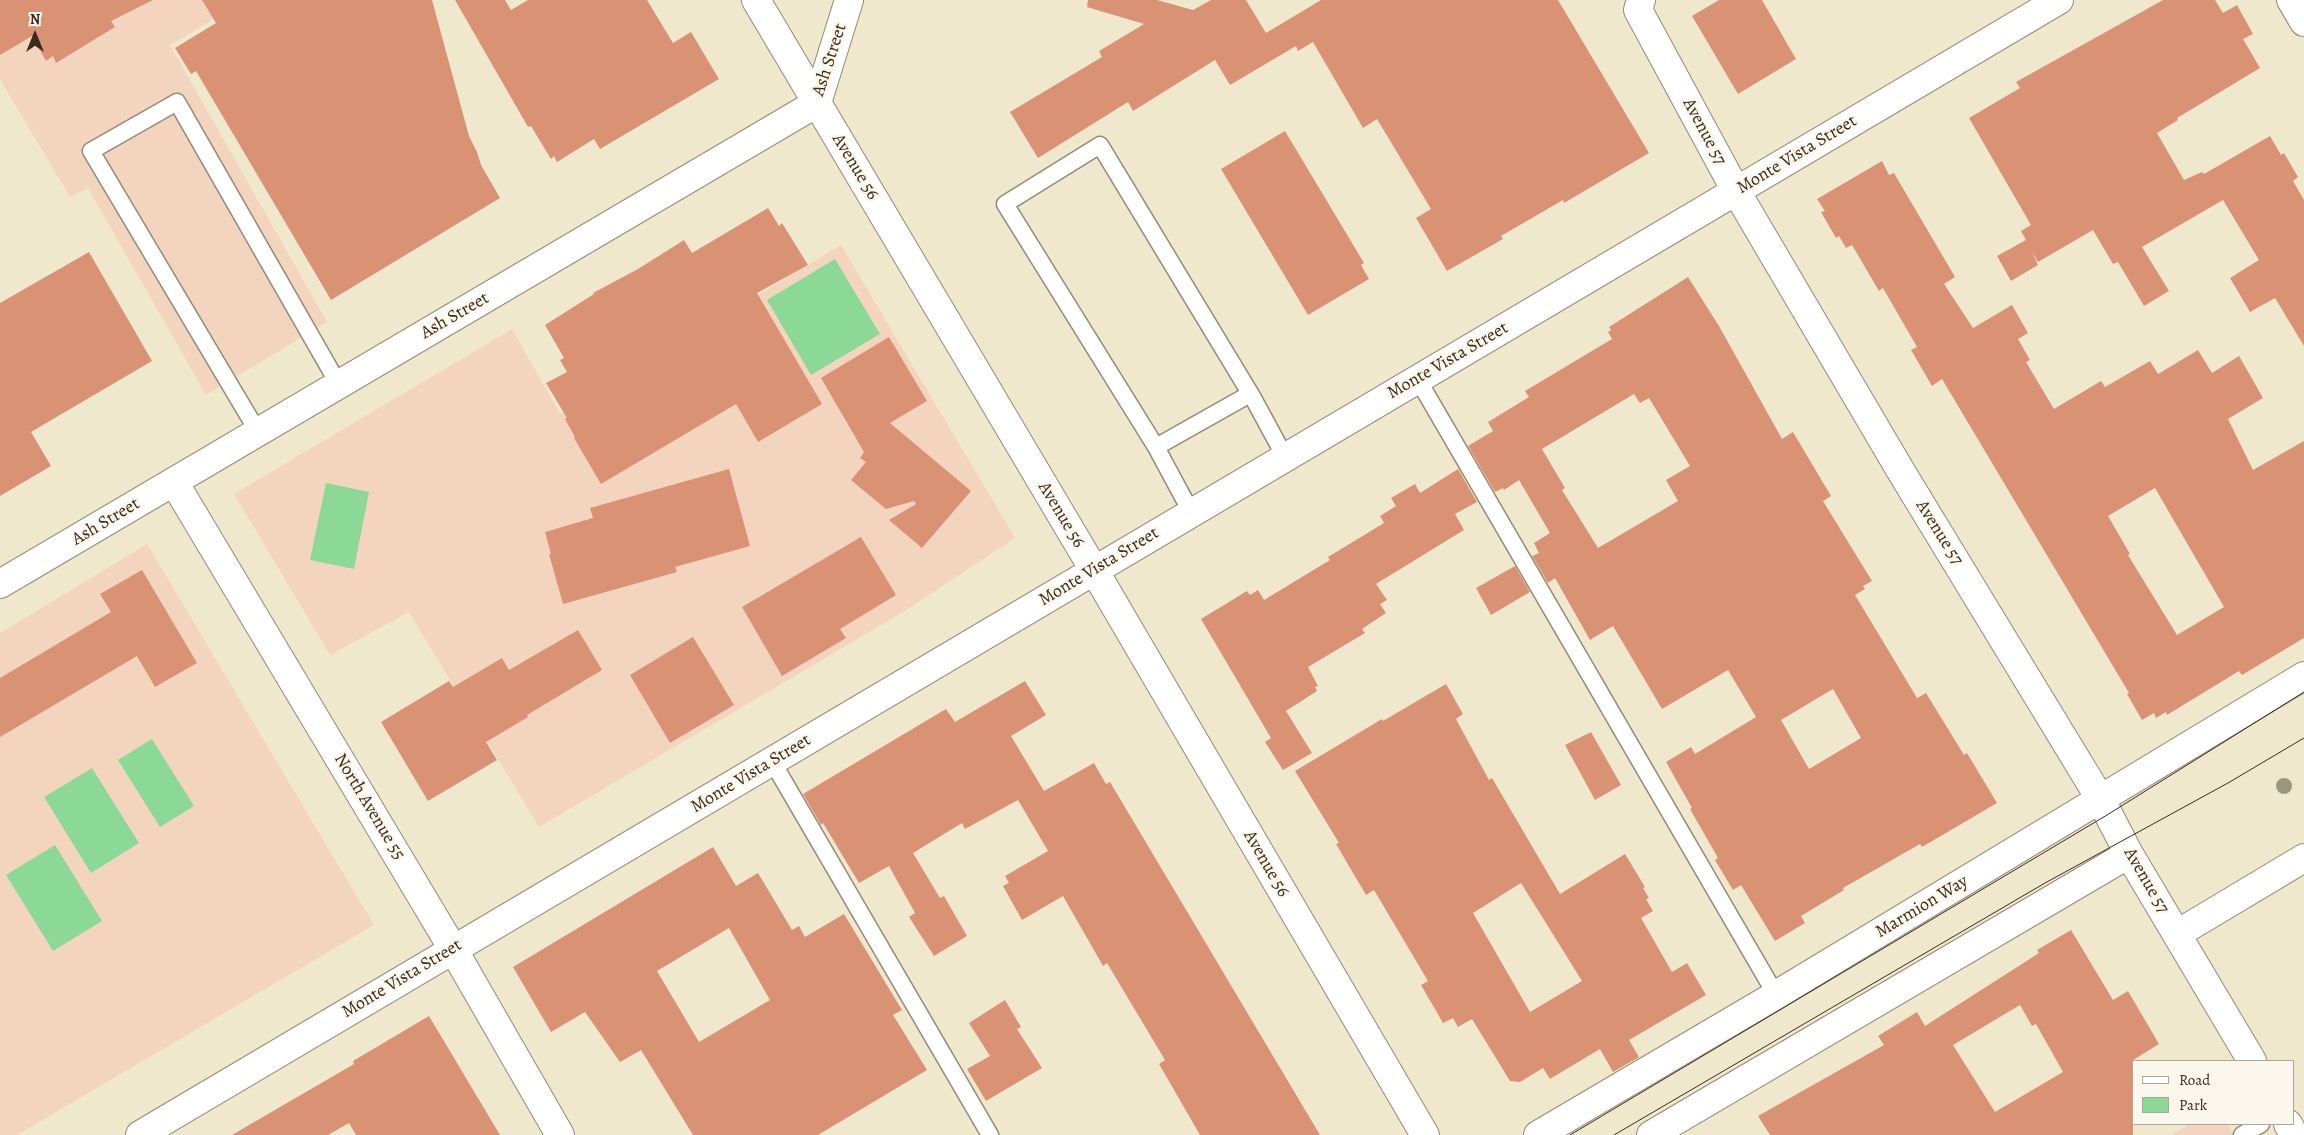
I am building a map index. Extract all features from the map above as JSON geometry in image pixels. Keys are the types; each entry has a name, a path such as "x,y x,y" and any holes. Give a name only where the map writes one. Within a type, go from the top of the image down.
{"street":[{"name":"Avenue 56","path":"756,0 1094,570 1425,1135"},
{"name":"Ash Street","path":"0,584 817,103 849,0"},
{"name":"Avenue 57","path":"1641,0 1638,10 1736,191 1902,473 2101,800 2129,854 2251,1060"},
{"name":"Monte Vista Street","path":"140,1135 1285,456 2059,0"},
{"path":"2291,0 2304,22"},
{"name":"North Avenue 55","path":"174,482 453,949 560,1135"},
{"name":"Marmion Way","path":"1538,1135 1776,996 2304,676"},
{"path":"1651,1135 2129,854"},
{"path":"2177,934 2304,858"}],"lane":[{"path":"258,432 91,151 178,102 338,385"},
{"path":"1191,512 1156,447 1005,204 1100,145 1250,394 1285,456"},
{"path":"1418,378 1776,996"},
{"path":"1156,447 1250,394"},
{"path":"772,761 990,1135"},
{"path":"2242,1135 2259,1125"}],"shaded area":[{"path":"0,0 246,0 170,45 327,322 206,395 88,188 70,197 0,79"},
{"path":"841,245 1015,538 903,612 539,827 409,612 330,655 234,494 512,329 560,414"},
{"path":"147,544 374,925 17,1135 0,1135 0,633"},
{"path":"2188,1125 2228,1125 2234,1135 2171,1135"}],"green space":[{"path":"835,259 880,334 811,375 767,300"},
{"path":"326,483 369,492 354,569 310,560"},
{"path":"152,739 194,806 160,827 118,760"},
{"path":"92,768 139,843 91,873 44,797"},
{"path":"55,845 102,921 53,951 6,875"}],"building":[{"path":"0,0 153,0 111,21 115,27 56,63 53,56 46,61 32,36 0,55"},
{"path":"202,0 432,0 469,136 481,165 500,198 331,300 196,71 191,74 175,48 216,23"},
{"path":"455,0 505,0 511,10 528,0 647,0 673,43 691,32 719,79 600,149 594,139 557,162 554,156 551,159 531,126 528,127"},
{"path":"1088,0 1157,0 1193,10 1211,0 1246,0 1266,33 1321,0 1558,0 1649,153 1564,203 1563,200 1501,236 1503,239 1447,271 1416,218 1431,209 1377,119 1363,128 1313,42 1298,51 1296,46 1230,85 1215,60 1133,111 1128,102 1038,158 1010,112 1102,57 1099,51 1144,24 1087,7"},
{"path":"1719,0 1762,0 1796,59 1738,94 1692,16"},
{"path":"2163,0 2215,0 2223,13 2237,5 2253,34 2243,39 2260,68 2177,118 2178,120 2157,133 2184,180 2202,172 2204,174 2270,136 2281,155 2284,153 2298,177 2293,181 2304,200 2304,346 2275,298 2250,312 2230,278 2259,260 2223,200 2142,247 2169,291 2144,306 2118,262 2113,264 2093,230 2038,262 2032,251 2038,265 2011,281 1997,256 2026,240 2021,231 2031,225 1969,118 2020,88 2016,82"},
{"path":"1285,131 1364,263 1361,265 1369,279 1308,315 1221,169"},
{"path":"1882,161 1889,175 1894,173 1955,277 1944,284 1973,328 2012,305 2028,333 2018,339 2030,360 2026,362 2054,409 2101,381 2105,387 2150,361 2158,374 2198,350 2212,373 2239,356 2263,398 2228,419 2253,470 2304,441 2304,638 2242,675 2239,671 2167,715 2166,712 2156,718 2154,713 2142,720 2127,694 2129,693 1942,379 1932,386 1911,350 1917,347 1883,288 1879,291 1852,245 1846,248 1839,236 1836,238 1821,212 1825,211 1817,199","holes":["2155,488 2224,607 2177,635 2128,555 2130,554 2108,516"]},
{"path":"768,208 779,226 782,223 808,265 757,293 822,404 758,442 736,404 601,484 574,438 565,419 567,418 546,383 567,372 560,360 564,358 545,325 593,293 638,269 684,240 692,253"},
{"path":"89,252 152,361 31,432 51,466 0,496 0,303"},
{"path":"1688,277 1719,326 1782,439 1793,432 1831,496 1823,501 1872,581 1863,586 1865,589 1855,595 1917,698 1926,693 1964,755 1967,753 1997,803 1922,847 1920,844 1843,888 1844,890 1801,916 1805,923 1775,941 1741,885 1733,890 1715,860 1718,858 1666,762 1691,747 1695,754 1756,717 1728,670 1662,709 1613,626 1590,640 1555,578 1548,583 1532,556 1539,553 1534,543 1550,533 1519,480 1504,490 1503,488 1495,492 1468,446 1493,431 1488,422 1529,397 1525,391 1612,339 1608,332 1611,330 1609,327","holes":["1634,394 1640,403 1649,398 1690,466 1666,480 1678,501 1598,548 1562,490 1565,488 1542,449","1833,689 1861,738 1809,769 1781,720"]},
{"path":"889,337 927,401 890,423 971,491 922,548 889,520 916,504 914,501 886,509 851,480 866,462 860,458 864,452 821,378"},
{"path":"729,469 750,546 675,567 677,572 563,604 545,532 593,518 590,508"},
{"path":"1458,469 1477,502 1455,514 1464,530 1376,584 1387,600 1380,604 1386,613 1362,629 1365,633 1308,667 1318,686 1315,687 1317,691 1286,711 1312,753 1283,770 1265,742 1271,738 1201,619 1247,591 1250,595 1258,590 1264,600 1330,560 1328,557 1384,523 1380,516 1396,506 1391,498 1415,484 1420,493"},
{"path":"861,537 896,595 840,629 846,638 782,676 742,607"},
{"path":"1515,566 1530,592 1491,615 1476,588"},
{"path":"142,570 197,663 155,687 137,656 0,737 0,678 111,612 100,594"},
{"path":"578,630 602,670 486,742 497,760 428,801 381,722 449,681 453,687 502,658 509,670"},
{"path":"693,637 734,705 670,743 630,675"},
{"path":"1025,681 1046,715 1011,736 1044,791 1094,763 1106,784 1110,782 1320,1135 1200,1135 1159,1064 1165,1060 1107,963 1103,966 1063,896 1022,920 1003,886 1009,883 1005,876 1048,851 1018,800 965,829 962,823 913,853 940,898 944,896 967,936 934,956 909,917 915,913 889,866 859,883 823,823 821,825 803,794 946,709 955,722"},
{"path":"1446,684 1463,714 1456,719 1489,780 1492,778 1560,894 1625,854 1645,887 1643,888 1649,898 1646,899 1653,911 1641,918 1672,972 1687,963 1706,995 1629,1040 1639,1057 1613,1072 1600,1049 1550,1079 1543,1068 1520,1082 1510,1081 1472,1019 1458,1027 1453,1018 1443,1023 1421,985 1428,981 1374,890 1366,895 1336,844 1339,843 1295,771 1382,719 1383,721","holes":["1521,883 1582,981 1530,1012 1473,913"]},
{"path":"1591,732 1621,785 1595,800 1565,745"},
{"path":"713,847 736,886 758,873 792,930 799,926 805,937 844,914 902,1010 893,1015 927,1070 818,1135 693,1135 641,1050 620,1062 585,1012 551,1032 513,967","holes":["729,928 770,1000 699,1042 657,971"]},
{"path":"2071,930 2113,1000 2128,991 2159,1044 2132,1060 2133,1135 1770,1135 1758,1116 1884,1045 1878,1036 1917,1012 1925,1026 2039,953 2037,950","holes":["2020,1005 2032,1026 2036,1024 2063,1072 1995,1112 1953,1045"]},
{"path":"1005,1000 1021,1027 1017,1029 1042,1068 986,1101 967,1069 990,1056 969,1023"},
{"path":"429,1016 500,1135 356,1135 349,1123 328,1135 232,1135 354,1064 353,1061"}],"tram line":[{"path":"1570,1135 2107,815 2304,692"},
{"path":"1614,1135 2045,883 2228,783 2304,738"}]}
